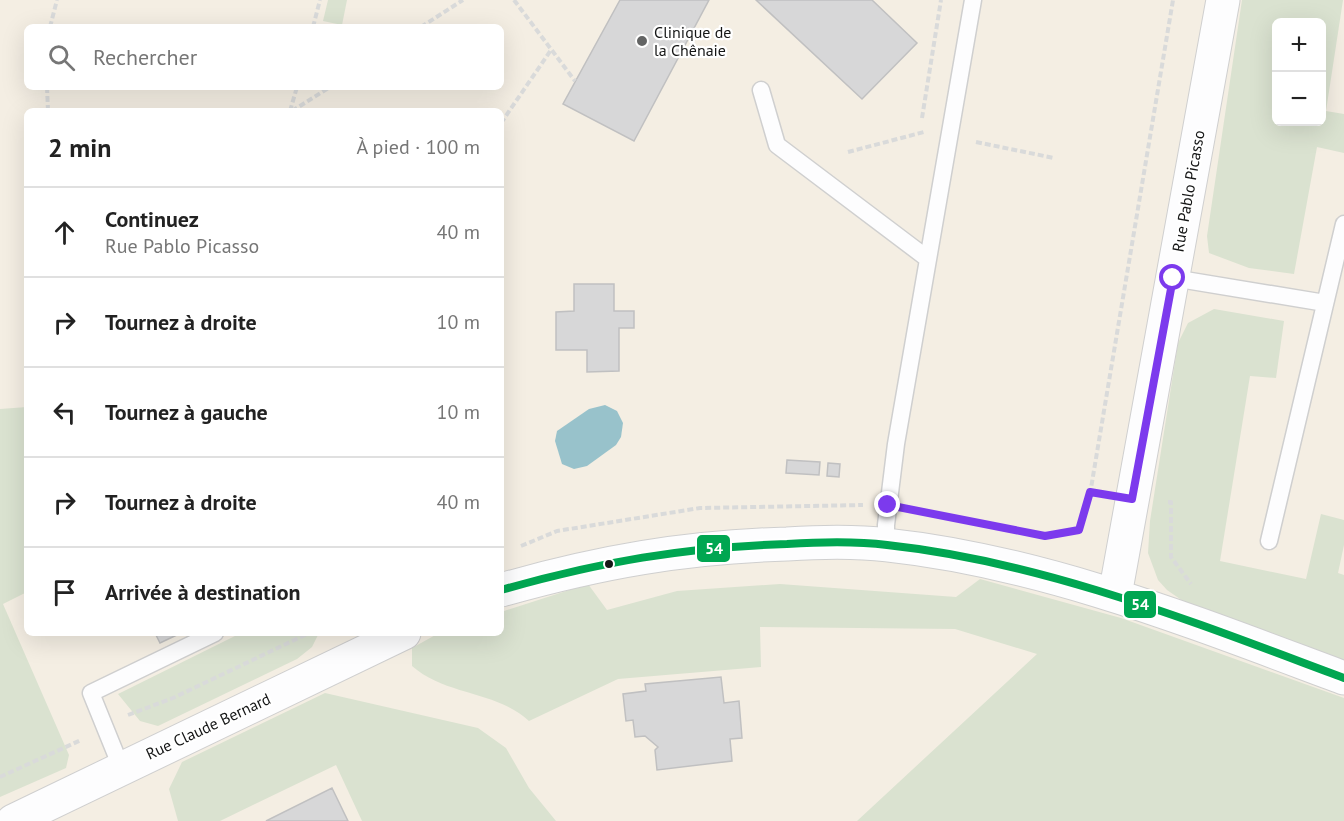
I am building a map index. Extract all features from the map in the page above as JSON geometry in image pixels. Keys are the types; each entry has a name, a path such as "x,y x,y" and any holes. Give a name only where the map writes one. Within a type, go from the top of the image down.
{"street":[{"name":"Rue Pablo Picasso","path":"1115,595 1223,0"},
{"path":"504,589 569,571 637,557 720,546 808,543 886,544 974,559 1115,595 1344,678"},
{"name":"Rue Claude Bernard","path":"13,821 368,641 390,636"}],"lane":[{"path":"886,544 888,505 973,0"},
{"path":"761,90 777,145 928,259"},
{"path":"1269,541 1344,224"},
{"path":"1173,278 1325,303"},
{"path":"122,767 91,693 209,636"}],"path":[{"path":"51,24 57,0"},
{"path":"314,24 320,0"},
{"path":"426,24 463,0"},
{"path":"514,0 575,81"},
{"path":"1025,532 1045,536 1079,530 1090,492 1173,0"},
{"path":"504,119 551,50"},
{"path":"47,90 48,108"},
{"path":"292,108 296,90"},
{"path":"296,108 325,90"},
{"path":"1090,492 1132,499 1171,502 1171,557 1191,584 1202,588"},
{"path":"510,550 557,531 700,508 888,505"},
{"path":"0,777 70,746 137,710 173,698 303,636"}],"shaded area":[{"path":"0,0 1344,0 1344,821 0,821"}],"green space":[{"path":"328,0 347,0 342,24 323,21"},
{"path":"1242,0 1343,0 1326,111 1344,114 1344,153 1317,147 1294,274 1249,268 1209,253 1207,236"},
{"path":"1214,309 1284,321 1276,378 1250,376 1220,561 1306,579 1321,514 1344,520 1344,545 1338,573 1344,575 1344,662 1193,608 1167,590 1158,580 1148,553 1150,521 1178,343 1188,323"},
{"path":"24,407 24,594 3,604 69,755 66,768 0,797 0,409"},
{"path":"980,579 1121,618 1344,698 1344,821 857,821 1037,654 955,629 760,627 761,667 618,679 529,721 516,711 501,704 425,676 412,666 412,648 434,636 504,636 504,611 588,584 607,610 677,591 780,584 956,597"},
{"path":"235,636 318,636 312,647 297,659 158,726 140,721 118,694"},
{"path":"325,693 478,728 506,748 529,788 556,821 362,821 336,765 220,821 178,821 169,789 182,762"}],"water":[{"path":"605,405 617,411 623,423 621,437 616,445 587,466 574,469 562,464 555,441 557,431 589,409"}],"building":[{"name":"Clinique de la Chênaie","path":"620,0 709,0 634,141 563,104"},
{"name":"Clinique de la Chênaie","path":"756,0 872,0 917,43 862,99"},
{"path":"574,284 614,284 614,311 634,311 634,328 619,328 619,371 587,372 587,350 556,350 556,312 574,311"},
{"path":"787,460 820,462 819,475 786,473"},
{"path":"828,463 840,464 839,477 827,476"},
{"path":"156,636 175,636 160,643"},
{"path":"721,677 724,703 739,701 742,738 730,739 732,761 657,770 655,750 658,747 645,736 635,737 633,720 626,721 623,694 646,691 645,684"},
{"path":"332,788 348,821 266,821"}],"transit line":[{"name":"54","path":"504,589 573,571 677,552 799,543 875,544 946,553 1062,580 1176,616 1344,678"}],"place":[{"name":"Clinique de la Chênaie","path":"642,41"}],"route":[{"path":"888,505 1045,536 1079,530 1088,506 1090,492 1132,499 1173,278"}]}
